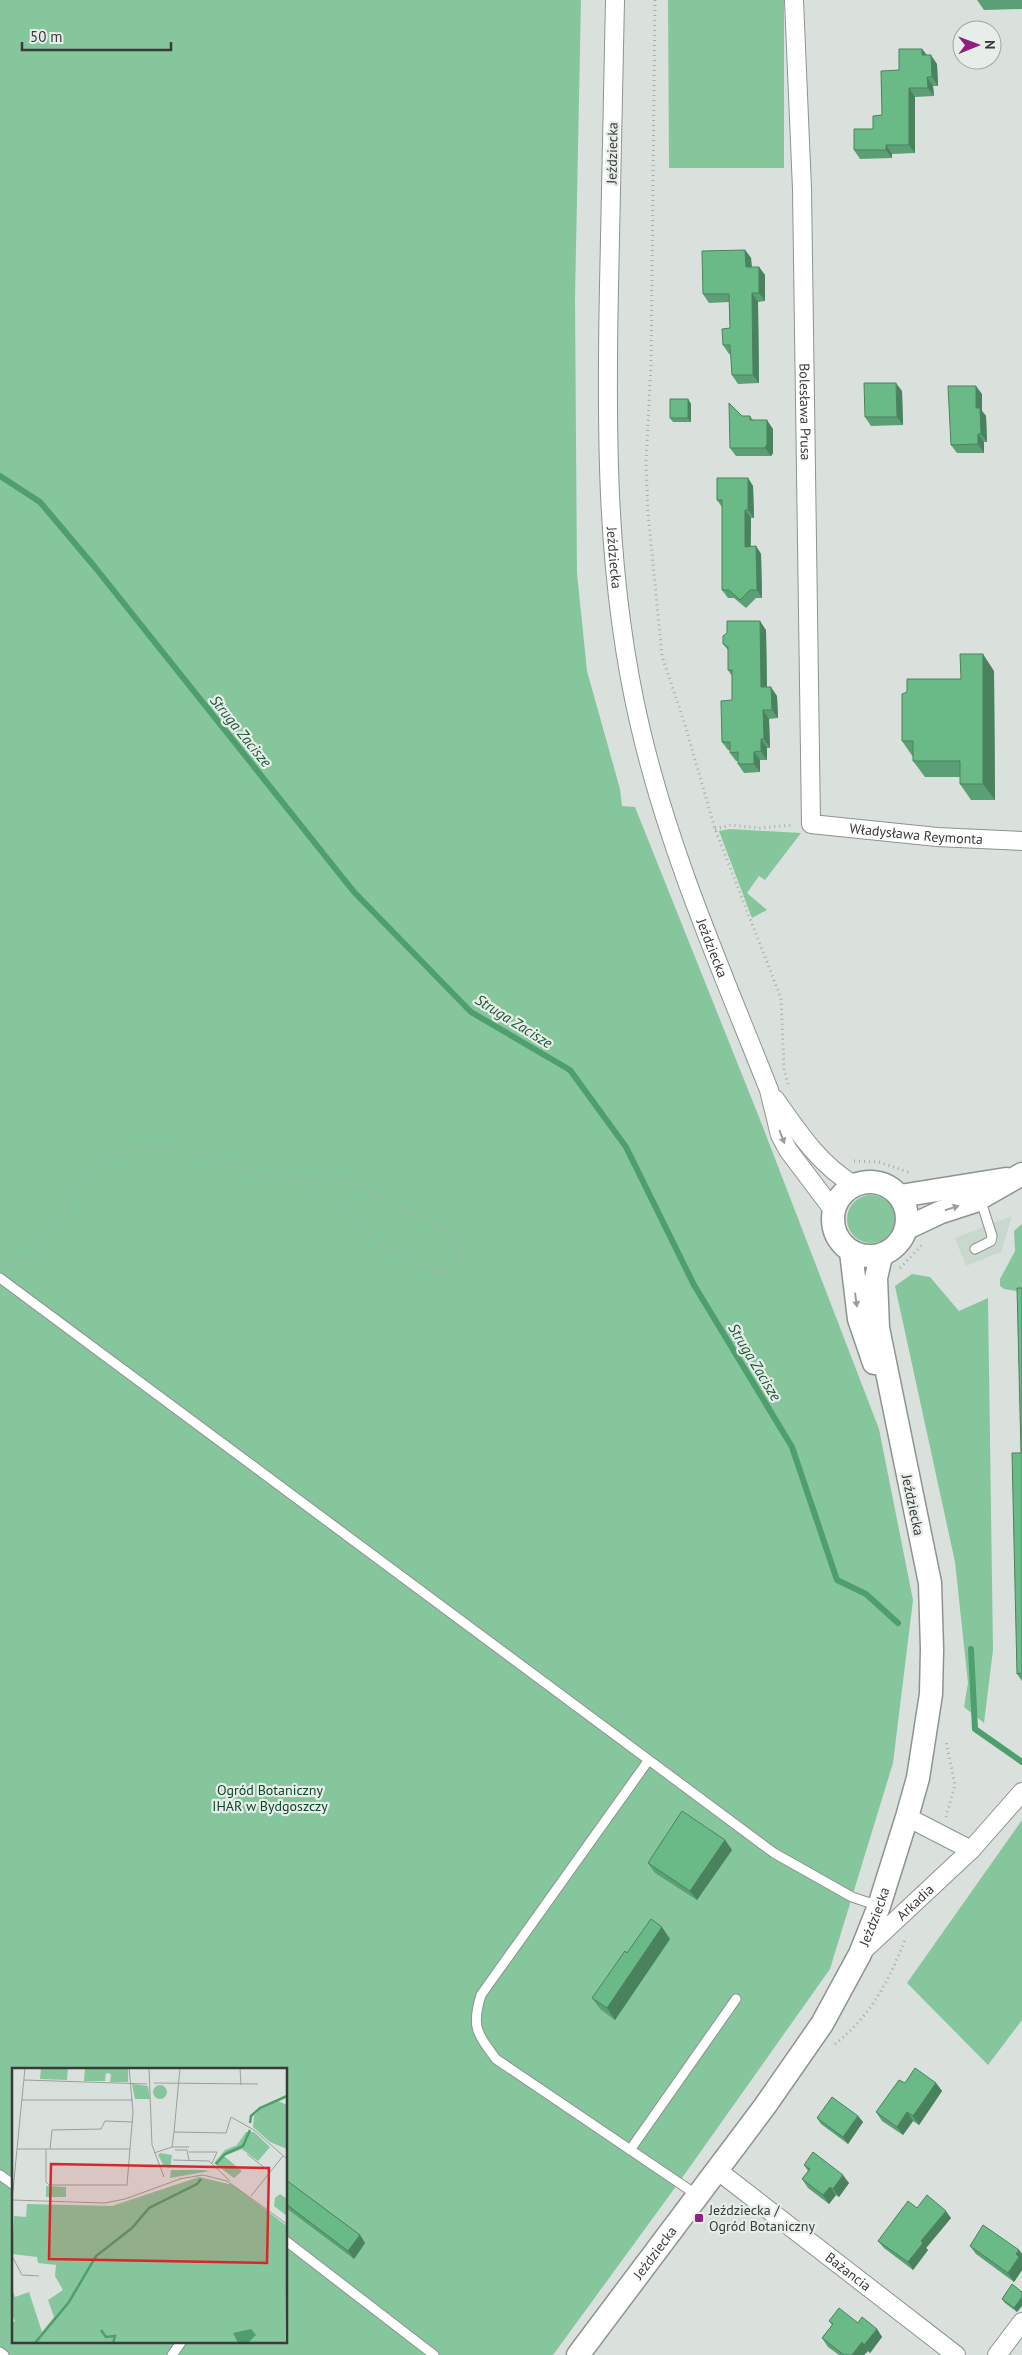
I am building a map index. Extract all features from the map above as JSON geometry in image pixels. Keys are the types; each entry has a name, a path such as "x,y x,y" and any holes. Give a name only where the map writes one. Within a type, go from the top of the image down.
{"street":[{"name":"Jeździecka","path":"615,0 608,354 610,520 616,596 639,725 661,811 769,1090 780,1135 788,1150 834,1211"},
{"name":"Bolesława Prusa","path":"794,0 802,189 811,824"},
{"name":"Władysława Reymonta","path":"811,824 937,837 1022,841"},
{"name":"Jeździecka","path":"769,1090 818,1158 835,1173 854,1185"},
{"path":"900,1196 936,1192 975,1182 1017,1176"},
{"path":"907,1228 941,1212 980,1198 1017,1176"},
{"path":"866,1182 879,1183 890,1188 900,1196 908,1216 907,1228 902,1240 893,1249 880,1256 864,1256 851,1252 837,1236 833,1223 834,1211 839,1198 854,1185 866,1182"},
{"name":"Jeździecka","path":"851,1252 859,1319 870,1356 890,1396"},
{"name":"Jeździecka","path":"578,2355 804,2053 841,1992 860,1954 879,1906 918,1778 931,1694 930,1583 890,1396 888,1368 878,1328 876,1300 877,1266 880,1256"},
{"name":"Arkadia","path":"860,1954 971,1850 1022,1792"},
{"path":"907,1817 971,1850"},
{"name":"Bażancia","path":"717,2170 956,2355"},
{"path":"997,2355 1022,2322"}],"lane":[{"path":"975,1249 991,1242 992,1236 980,1198"},
{"path":"0,1278 774,1853 852,1897 879,1906"},
{"path":"648,1761 481,1995 475,2016 480,2037 496,2059 698,2196"},
{"path":"630,2150 736,1999"},
{"path":"0,2175 12,2184"},
{"path":"288,2243 434,2355"},
{"path":"172,2355 181,2342"},
{"path":"0,2352 4,2355"}],"path":[{"path":"655,0 651,354 646,464 648,513 662,656 685,725 715,829 781,998 784,1070 791,1090"},
{"path":"715,829 731,825 760,828 811,824"},
{"path":"0,1266 14,1264 35,1255 84,1176 116,1155 164,1145 266,1177 301,1180 326,1176 357,1185 463,1239 461,1261 449,1272 434,1271 388,1248 301,1180"},
{"path":"846,1161 879,1162 933,1180 936,1192"},
{"path":"900,1269 911,1259 924,1242"}],"shaded area":[{"path":"1012,1216 1001,1252 966,1266 955,1238"}],"green space":[{"name":"Ogród Botaniczny IHAR w Bydgoszczy","path":"0,0 581,0 575,299 577,573 587,671 620,789 622,806 635,807 759,1117 879,1429 913,1600 893,1763 830,1969 677,2185 553,2355 0,2355"},
{"path":"668,0 784,0 784,168 669,168"},
{"path":"730,829 801,833 765,880 759,876 747,893 767,910 752,918 719,831"},
{"path":"866,1195 876,1195 885,1199 891,1205 894,1210 894,1228 885,1239 876,1243 866,1243 857,1239 851,1233 847,1224 847,1214 851,1205 857,1199"},
{"path":"1022,1224 1022,1292 1004,1289 1000,1286 1000,1279 1015,1251 1014,1231"},
{"path":"912,1274 930,1277 959,1311 988,1298 993,1650 984,1723 964,1707 968,1683 955,1562 895,1286"},
{"path":"1022,1820 1022,2020 988,2065 907,1983"}],"building":[{"path":"899,49 922,49 922,55 931,55 932,77 927,77 928,88 909,88 909,145 886,145 886,150 854,150 854,129 873,129 873,116 882,115 881,71 899,70"},
{"path":"745,250 746,267 759,267 759,293 752,293 753,375 732,375 730,345 723,345 722,329 730,328 729,294 703,294 702,251"},
{"path":"864,383 896,383 897,417 865,417"},
{"path":"948,386 976,386 976,408 980,408 981,434 978,434 978,444 951,445"},
{"path":"670,399 688,399 688,418 670,418"},
{"path":"729,403 742,416 750,416 750,420 767,420 767,444 765,448 730,448"},
{"path":"717,478 748,478 748,510 745,510 745,547 756,546 757,590 750,590 740,600 729,590 722,590 722,500 717,500"},
{"path":"727,621 760,621 761,687 771,687 772,710 763,710 764,739 761,739 761,751 754,752 754,764 738,764 738,752 730,753 730,742 722,742 721,701 732,700 732,670 728,670 728,647 723,644 723,636 727,633"},
{"path":"960,654 983,654 983,784 960,784 960,761 913,761 913,741 902,741 902,694 907,692 907,679 961,679"},
{"path":"1017,1288 1022,1288 1022,1673 1017,1674 1012,1453 1021,1453"},
{"path":"682,1811 725,1840 690,1891 648,1863"},
{"path":"651,1919 662,1927 607,2008 592,1998 625,1951 627,1953"},
{"path":"915,2068 936,2083 913,2116 907,2112 897,2127 876,2112 899,2080 905,2083"},
{"path":"832,2097 858,2116 843,2137 817,2118"},
{"path":"813,2152 843,2175 833,2189 830,2187 823,2195 802,2179 810,2169 804,2165"},
{"path":"288,2181 360,2235 348,2251 288,2206"},
{"path":"927,2195 946,2211 921,2241 923,2243 908,2262 878,2241 908,2201 917,2208"},
{"path":"983,2225 1019,2250 1016,2254 1019,2257 1008,2273 970,2246"},
{"path":"1012,2284 1022,2292 1022,2297 1014,2308 1002,2299"},
{"path":"839,2308 858,2323 862,2317 877,2329 864,2345 862,2342 852,2355 844,2355 822,2338 833,2324 829,2321"}],"waterway":[{"name":"Struga Zacisze","path":"0,476 40,502 94,566 354,892 471,1012 570,1070 626,1147 694,1285 792,1447 837,1580 866,1594 898,1623"},
{"name":"Struga Zacisze","path":"971,1649 975,1729 1022,1762"}],"place":[{"name":"Jeździecka / Ogród Botaniczny","path":"699,2218"}]}
